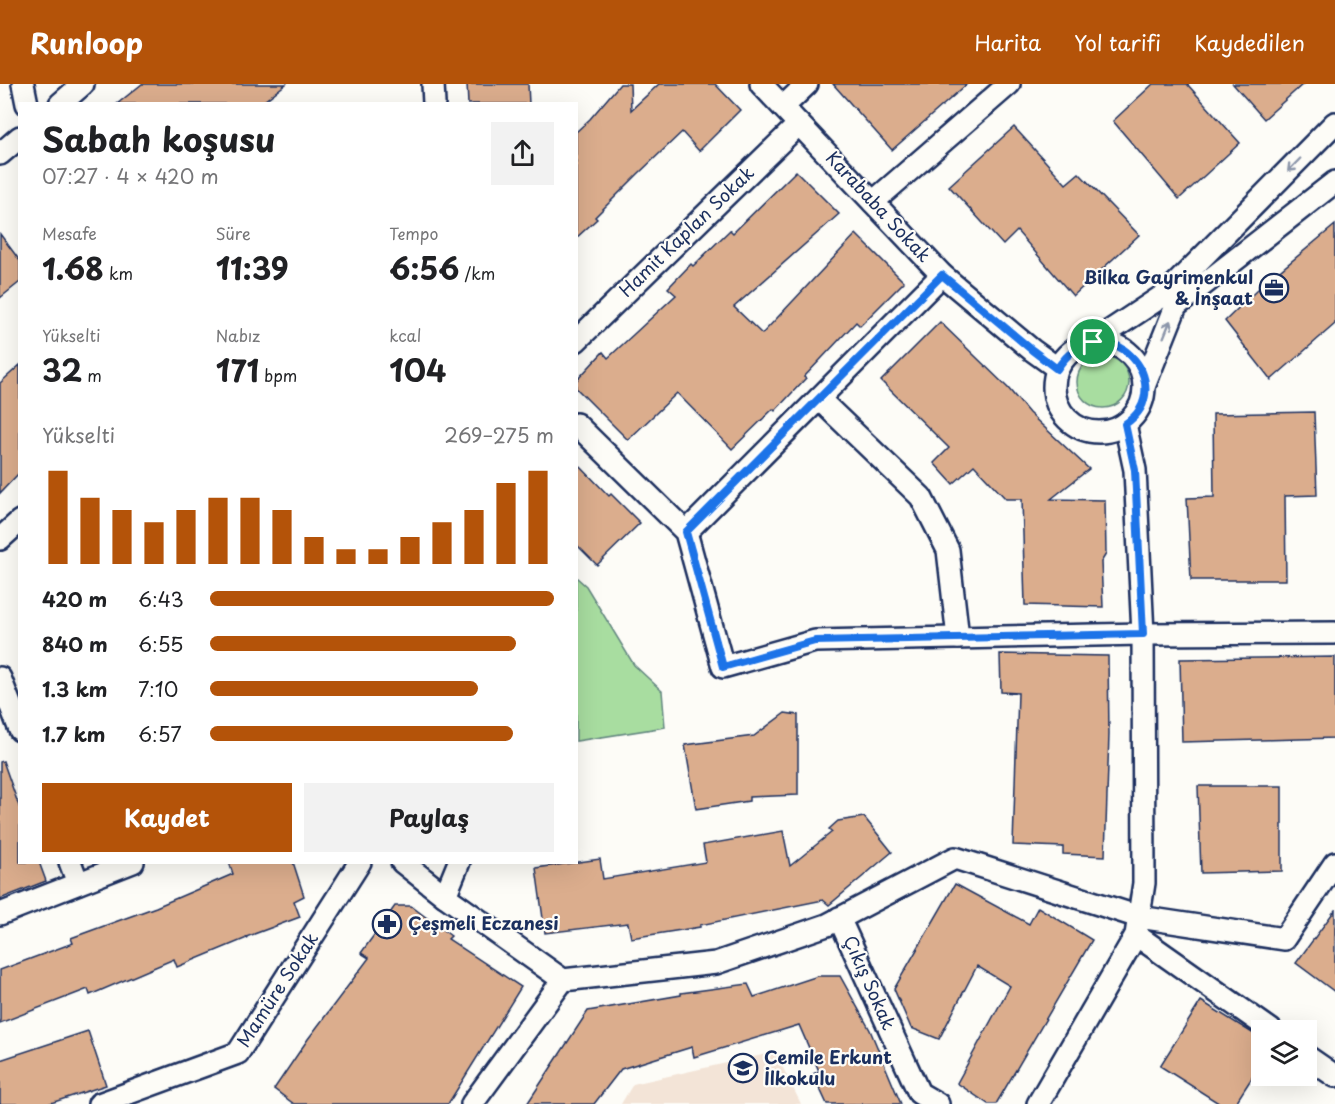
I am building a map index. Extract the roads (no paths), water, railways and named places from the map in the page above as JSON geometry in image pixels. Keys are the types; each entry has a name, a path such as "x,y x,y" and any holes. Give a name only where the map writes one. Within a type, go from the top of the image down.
{"street":[{"path":"23,84 27,102"},
{"path":"62,102 83,84"},
{"path":"433,84 434,102"},
{"name":"Karababa Sokak","path":"761,84 942,275 1057,369"},
{"path":"783,107 807,84"},
{"path":"873,202 1009,84"},
{"path":"1093,342 1167,293 1335,123"},
{"name":"Hamit Kaplan Sokak","path":"578,339 799,124"},
{"path":"0,154 18,139"},
{"path":"1145,384 1142,370 1124,348 1109,342 1093,342 1078,346 1066,356 1057,369 1054,384 1055,399 1062,413 1073,424 1088,431 1102,432 1125,424 1138,411 1145,384 1176,306 1335,183"},
{"path":"686,532 942,275"},
{"path":"819,399 921,497 948,549 958,638"},
{"path":"1038,1104 1138,926 1144,883 1143,634 1135,470 1125,424"},
{"path":"578,426 686,532 723,667 815,641 1143,634 1335,633"},
{"path":"0,539 18,523"},
{"path":"0,678 18,725"},
{"path":"405,864 445,896 563,980 716,963 827,925 955,858 1138,926 1284,939 1335,862"},
{"path":"71,864 78,883"},
{"path":"0,914 128,864"},
{"name":"Mamüre Sokak","path":"99,1104 238,1053 359,864"},
{"path":"445,896 458,864"},
{"name":"Çıkış Sokak","path":"840,918 919,1093 938,1104"},
{"path":"1138,926 1258,1020"},
{"path":"472,1104 563,980"},
{"path":"1317,1064 1335,1076"}],"place":[{"name":"Bilka Gayrimenkul & İnşaat","path":"1274,288"},
{"name":"Çeşmeli Eczanesi","path":"387,924"},
{"name":"Cemile Erkunt İlkokulu","path":"743,1068"}]}
